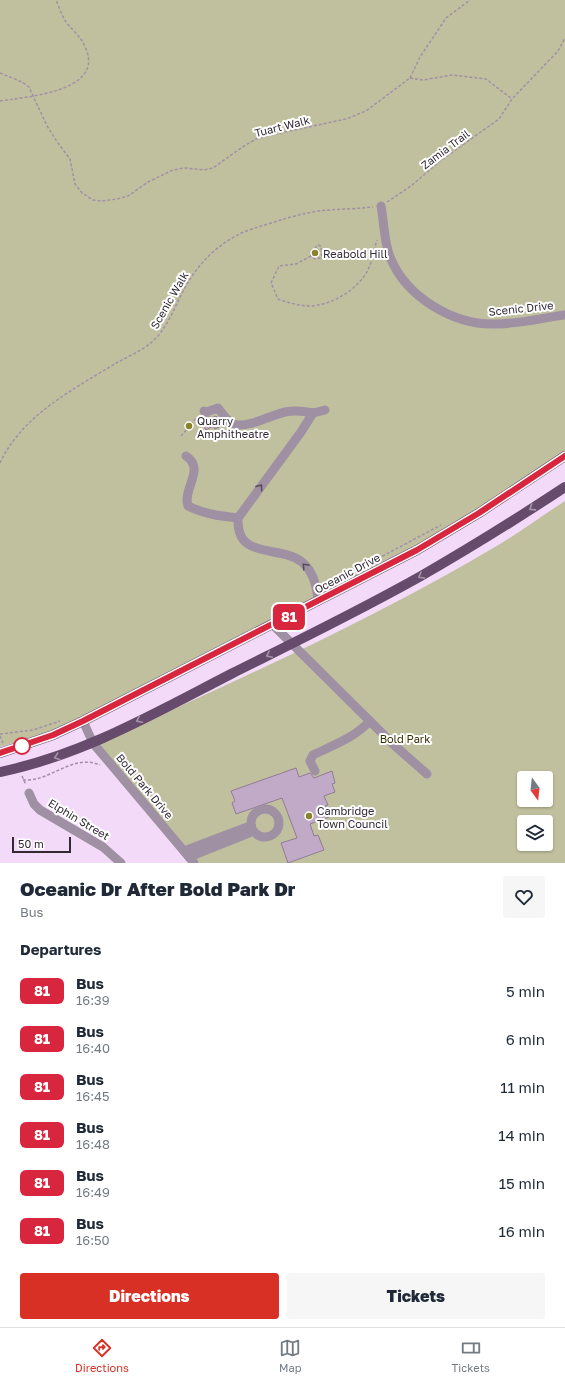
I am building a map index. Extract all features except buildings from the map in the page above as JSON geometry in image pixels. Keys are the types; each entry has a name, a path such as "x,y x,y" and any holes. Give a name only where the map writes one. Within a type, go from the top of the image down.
{"main road":[{"name":"Oceanic Drive","path":"0,753 53,735 83,721 318,602 423,546 491,505 565,456"},
{"path":"0,772 41,762 93,743 292,644 421,576 497,532 565,487"}],"street":[{"name":"Scenic Drive","path":"381,206 390,257 405,281 433,306 461,319 478,323 496,324 565,316"},
{"path":"204,410 206,412 218,408 233,424 244,424 256,422 287,412 298,411 313,413 325,410"},
{"path":"313,413 301,432 238,518 237,528 241,537 247,544 256,549 289,556 302,562 314,579 318,591 318,602"},
{"path":"186,456 194,463 195,471 187,495 186,501 188,506 212,515 238,518"},
{"path":"272,625 370,722 427,774"},
{"name":"Bold Park Drive","path":"83,721 93,743 189,857"},
{"path":"315,771 310,761 313,755 355,734 370,722"},
{"name":"Elphin Street","path":"29,793 34,804 40,810 103,847 121,863"},
{"path":"189,857 252,829"}],"path":[{"path":"0,101 57,91 82,77 87,68 87,50 80,36 65,21 56,0"},
{"path":"470,0 446,18 420,57 410,78 422,80 452,75 486,79 512,99"},
{"name":"Zamia Trail","path":"381,206 408,188 440,161 499,119 512,99 558,51 565,38"},
{"path":"0,73 22,82 29,87 34,95"},
{"name":"Tuart Walk","path":"34,95 47,126 70,159 75,184 82,193 93,200 102,201 128,196 148,182 173,170 184,168 204,170 213,168 256,139 346,119 366,111 410,78"},
{"name":"Scenic Walk","path":"0,463 4,453 22,430 51,404 151,343 165,327 186,285 197,270 210,255 226,241 245,232 296,216 319,211 381,206"},
{"path":"311,256 296,264 279,266 271,283 278,300 295,305 312,306 329,302 344,295 357,284 367,271 374,255 379,237"},
{"path":"318,245 320,246 321,256 317,259 311,256 312,250 318,245"},
{"path":"180,436 204,410"},
{"path":"345,576 440,525"},
{"path":"0,734 33,730 65,719"},
{"path":"23,780 37,779 72,765 84,762 95,763 104,767"}],"green space":[{"path":"0,0 565,0 565,451 476,510 414,546 81,717 51,731 0,747"},
{"name":"Bold Park","path":"565,501 565,863 199,863 97,744 352,625 451,572 516,534"}],"bus line":[{"name":"81","path":"0,753 53,735 83,721 154,686 417,550 522,486 565,456"}],"place":[{"name":"Reabold Hill","path":"315,253"},
{"name":"Quarry Amphitheatre","path":"189,426"},
{"name":"Cambridge Town Council","path":"309,816"}]}
